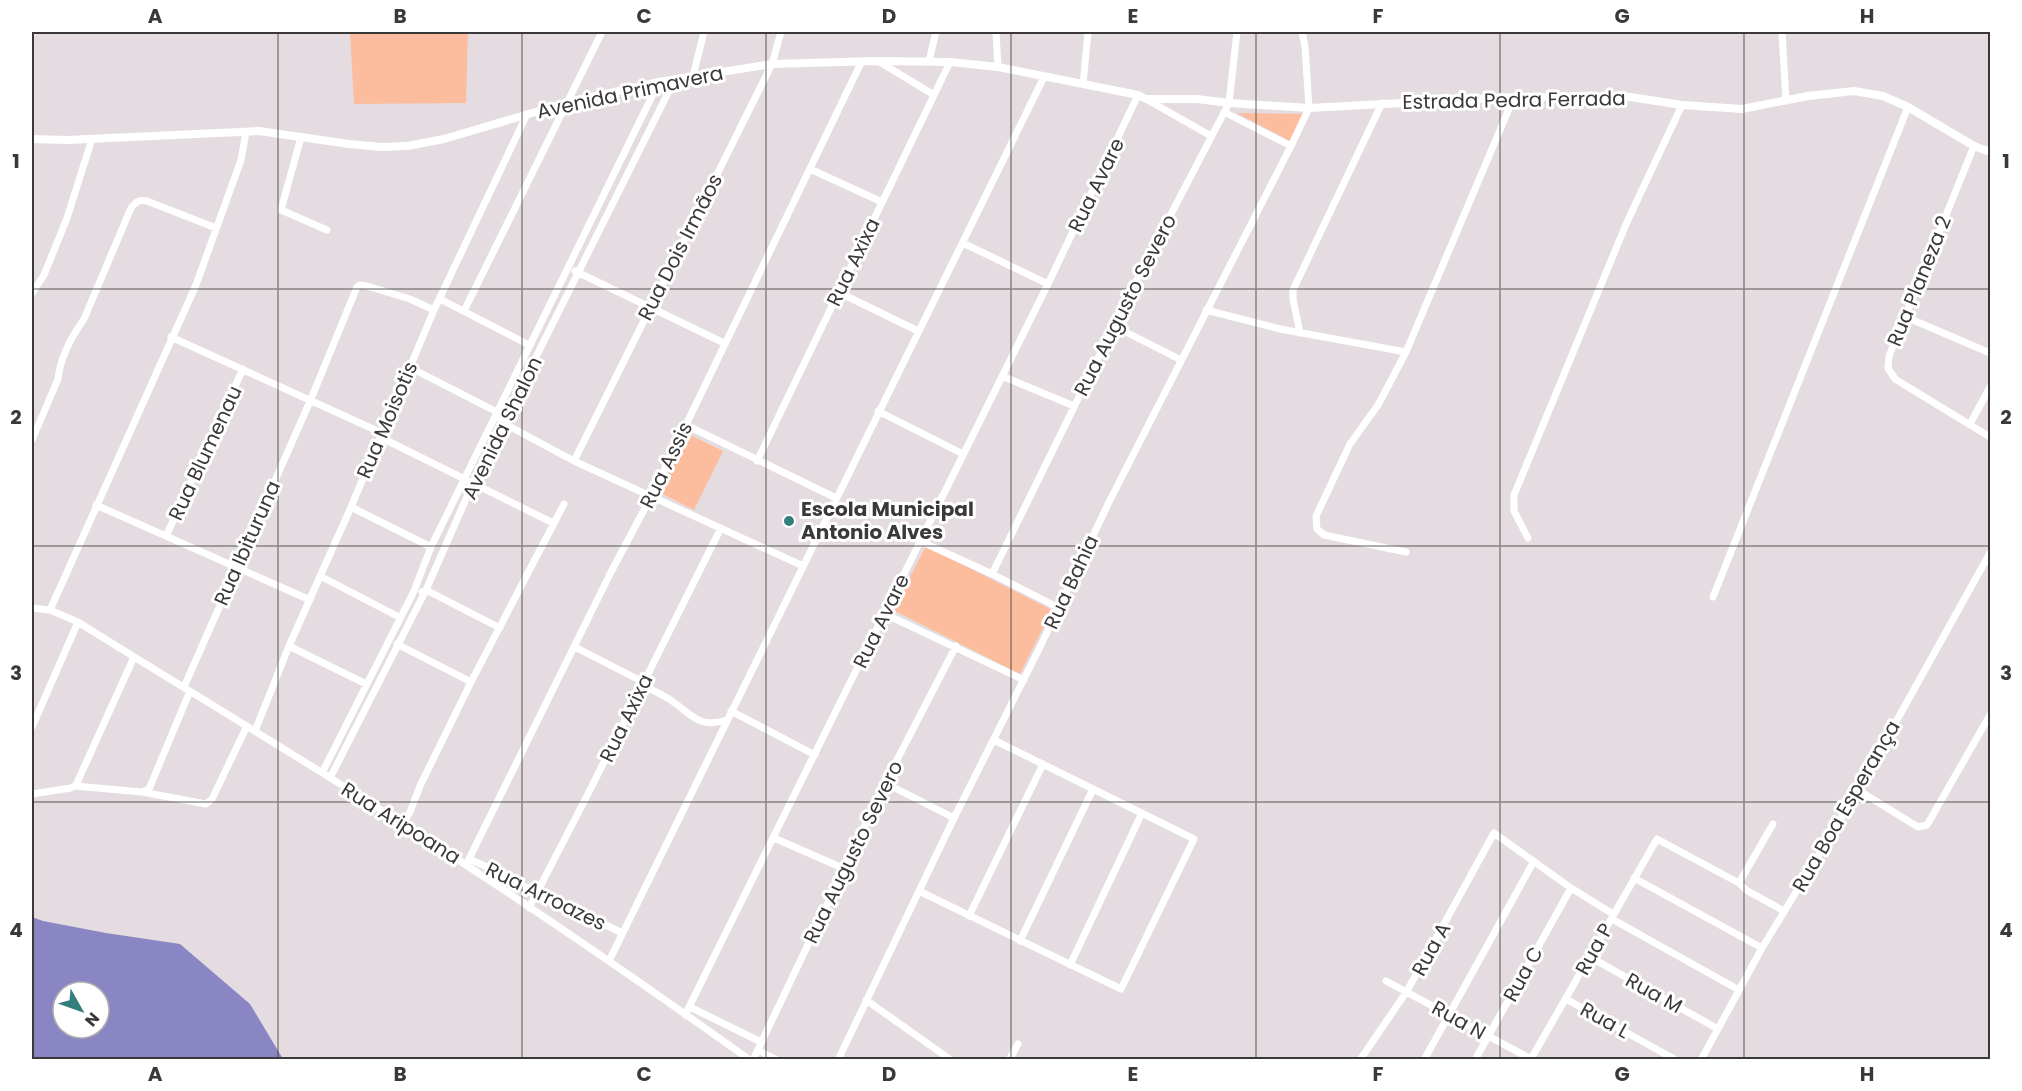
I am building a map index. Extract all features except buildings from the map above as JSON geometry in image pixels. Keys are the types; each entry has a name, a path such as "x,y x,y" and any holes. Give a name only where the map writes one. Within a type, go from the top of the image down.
{"street":[{"path":"464,311 602,32"},
{"path":"693,76 704,32"},
{"name":"Rua Dois Irmãos","path":"574,461 772,64 781,32"},
{"path":"929,61 936,32"},
{"path":"996,32 998,67"},
{"path":"1083,84 1088,32"},
{"name":"Rua Augusto Severo","path":"992,574 1114,326 1229,103 1237,32"},
{"path":"1302,32 1309,108"},
{"path":"1782,32 1786,101"},
{"path":"878,61 934,95"},
{"name":"Avenida Primavera","path":"32,139 51,141 246,132 381,147 407,146 444,139 569,102 675,79 772,64 878,61 950,62 998,67 1142,97 1229,103"},
{"name":"Rua Axixa","path":"757,461 950,62"},
{"name":"Rua Assis","path":"467,862 612,570 652,495 861,63"},
{"path":"609,961 1044,77"},
{"name":"Avenida Shalon","path":"330,778 404,629 426,590 473,483 675,79"},
{"name":"Avenida Shalon","path":"322,773 371,672 414,591 448,512 659,82"},
{"name":"Estrada Pedra Ferrada","path":"1229,103 1309,108 1514,97 1630,97 1682,105 1742,108 1854,91 1883,96 1908,107 1974,146 1990,152"},
{"path":"1142,97 1211,136"},
{"name":"Rua Avare","path":"685,1015 1142,97"},
{"path":"1406,552 1328,536 1320,532 1315,525 1318,508 1350,444 1378,405 1406,352 1514,97"},
{"path":"1299,333 1293,290 1382,103"},
{"path":"1528,538 1514,511 1514,495 1627,222 1682,105"},
{"path":"1713,597 1908,107"},
{"name":"Rua Bahia","path":"837,1059 1109,502 1309,108"},
{"path":"1224,112 1291,146"},
{"name":"Rua Moisotis","path":"255,731 289,646 351,507 434,310 527,114"},
{"path":"50,610 196,285 241,160 246,132"},
{"path":"302,137 281,210 327,230"},
{"path":"32,293 44,275 67,218 92,139"},
{"name":"Rua Planeza 2","path":"1974,146 1889,356 1888,368 1895,380 1990,437"},
{"path":"810,169 882,202"},
{"path":"32,440 57,379 58,369 75,331 84,319 135,203 147,201 216,228"},
{"path":"963,243 1048,284"},
{"path":"569,268 724,343"},
{"name":"Rua Ibituruna","path":"142,792 152,785 187,689 236,568 358,286 367,286 399,296 434,310"},
{"path":"557,291 567,297"},
{"path":"838,292 918,331"},
{"path":"440,299 529,345"},
{"path":"1206,310 1299,333 1406,352"},
{"path":"1906,317 1990,353"},
{"path":"1114,326 1181,360"},
{"path":"171,337 311,399 554,523"},
{"path":"409,367 497,412 505,423 574,461 803,566"},
{"name":"Rua Blumenau","path":"166,536 243,369"},
{"path":"1002,376 1074,406"},
{"path":"1970,424 1990,387"},
{"path":"878,411 963,454"},
{"path":"686,425 836,498"},
{"path":"402,824 410,812 420,786 471,682 564,504"},
{"path":"96,505 309,600"},
{"path":"351,507 431,548"},
{"path":"448,512 458,517"},
{"name":"Rua Axixa","path":"529,908 720,528"},
{"path":"920,541 1059,608"},
{"name":"Rua Boa Esperança","path":"1701,1059 1762,948 1858,790 1990,554"},
{"path":"320,576 399,617"},
{"path":"414,591 420,593 426,590 500,628"},
{"name":"Rua Aripoana","path":"36,608 50,610 78,622 467,862 529,908 751,1059"},
{"path":"885,614 1024,680"},
{"path":"32,728 78,622"},
{"path":"396,624 404,629"},
{"path":"397,644 471,682"},
{"path":"289,646 366,684"},
{"name":"Rua Augusto Severo","path":"751,1059 758,1050 885,783 956,646"},
{"path":"575,647 671,700 688,715 701,722 712,724 727,720"},
{"path":"75,786 134,657"},
{"path":"371,672 381,677"},
{"path":"731,711 815,755"},
{"path":"1858,790 1918,827 1927,825 1990,714"},
{"path":"32,794 75,786 142,792 206,804 212,799 247,726"},
{"path":"919,891 1121,989 1194,839 994,740"},
{"path":"969,916 1043,764"},
{"path":"885,783 954,818"},
{"path":"1020,941 1093,789"},
{"path":"1070,965 1142,813"},
{"path":"1773,824 1739,883 1746,890 1784,911"},
{"name":"Rua A","path":"1360,1059 1407,992 1494,833 1534,861"},
{"path":"774,838 845,869"},
{"name":"Rua P","path":"1531,1059 1657,839 1739,883"},
{"path":"1424,1059 1534,861 1613,916 1739,990"},
{"name":"Rua Arroazes","path":"467,862 502,874 622,933"},
{"path":"1634,878 1762,948"},
{"name":"Rua C","path":"1475,1059 1571,888"},
{"name":"Rua M","path":"1590,957 1718,1029"},
{"name":"Rua N","path":"1386,981 1531,1059"},
{"name":"Rua L","path":"1566,999 1676,1059"},
{"path":"866,1000 951,1059"},
{"path":"690,1007 761,1042"},
{"path":"1010,1059 1018,1044"},
{"path":"758,1050 777,1059"}],"shaded area":[{"path":"350,32 468,32 466,103 354,104"},
{"path":"1237,113 1303,114 1290,141"},
{"path":"688,434 723,451 694,510 659,492"},
{"path":"926,546 1052,610 1020,674 893,610"},
{"path":"32,917 106,933 180,944 250,1004 283,1059 32,1059"}],"place":[{"name":"Escola Municipal Antonio Alves","path":"789,521"}]}
